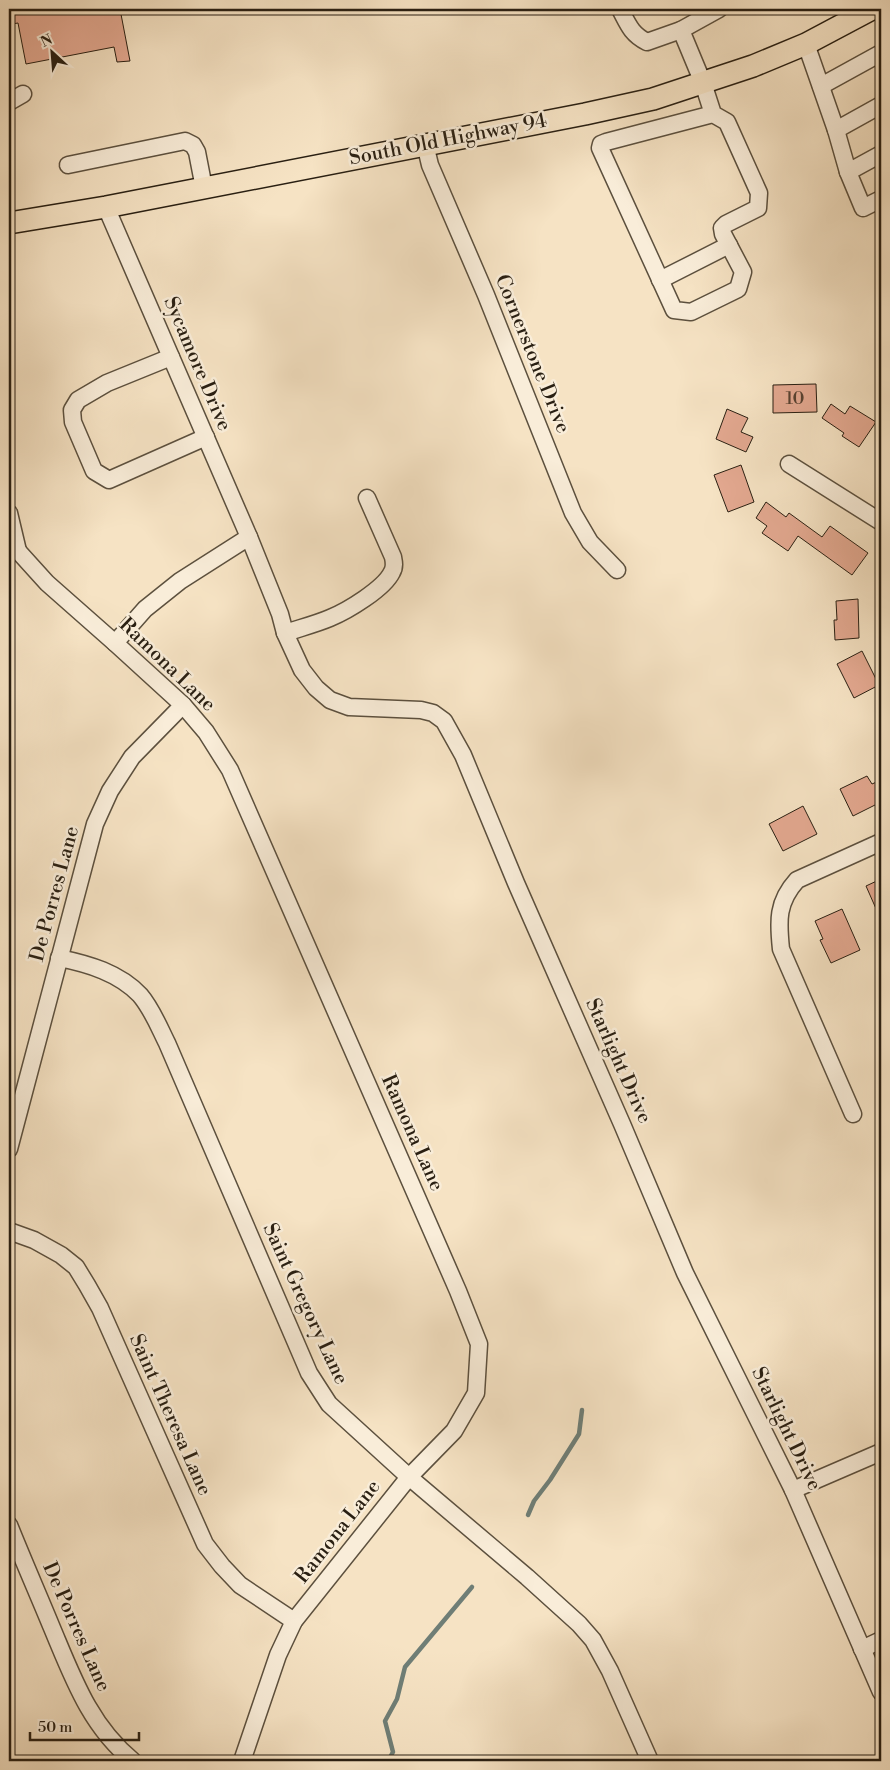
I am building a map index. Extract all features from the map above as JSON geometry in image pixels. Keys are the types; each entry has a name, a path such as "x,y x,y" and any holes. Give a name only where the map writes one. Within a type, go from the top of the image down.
{"main road":[{"name":"South Old Highway 94","path":"9,222 106,207 653,100 752,66 806,44 872,9"}],"street":[{"path":"620,9 636,36 647,42 681,30 719,9"},
{"path":"681,30 703,83 713,114 726,122 759,193 758,208 726,224 722,228 722,234 743,272 738,289 691,312 674,310 600,148 601,144 606,142 713,114"},
{"path":"806,44 836,130 848,172 863,208 881,199"},
{"path":"821,86 881,54"},
{"path":"9,102 23,94"},
{"path":"836,130 881,105"},
{"path":"68,165 185,141 193,145 196,152 204,188"},
{"name":"Cornerstone Drive","path":"425,144 430,165 486,294 573,513 590,542 617,570"},
{"path":"848,172 881,154"},
{"name":"Sycamore Drive","path":"106,207 249,538"},
{"path":"660,280 729,246"},
{"path":"171,357 107,383 78,400 72,410 73,422 94,471 109,480 206,437"},
{"path":"789,464 881,522"},
{"path":"285,633 331,618 372,594 385,582 392,572 394,564 392,557 367,498"},
{"name":"Ramona Lane","path":"9,514 12,551 183,705 206,732 230,770 458,1291 479,1344 476,1392 454,1431 409,1477 294,1621 275,1663 242,1761"},
{"path":"116,643 145,609 180,581 249,538"},
{"name":"Starlight Drive","path":"249,538 280,614 285,633 302,670 316,688 330,700 350,707 421,710 433,714 444,721 463,755 516,883 685,1273 794,1490 881,1692"},
{"name":"De Porres Lane","path":"9,1149 95,824 110,791 132,757 183,705"},
{"path":"853,1114 781,949 778,926 782,904 787,891 797,880 881,842"},
{"name":"Saint Gregory Lane","path":"60,958 115,976 141,996 153,1013 309,1373 329,1404 409,1477 572,1617 593,1640 622,1696 650,1761"},
{"name":"Saint Theresa Lane","path":"9,1231 47,1246 76,1268 100,1308 205,1544 240,1585 294,1621"},
{"path":"794,1490 881,1452"},
{"name":"De Porres Lane","path":"9,1525 78,1690 93,1718 106,1735 133,1761"},
{"path":"862,1648 881,1640"}],"building":[{"path":"9,9 120,9 130,61 117,62 114,47 26,64 18,23 12,24"},
{"path":"816,384 817,412 773,413 773,385"},
{"path":"831,404 845,414 850,406 876,422 859,447 842,436 844,433 822,418"},
{"path":"727,409 748,418 741,432 753,437 746,452 716,439"},
{"path":"741,465 754,502 728,512 714,475"},
{"path":"766,502 786,517 789,513 822,537 830,526 868,553 852,575 798,536 788,551 762,533 767,526 756,518"},
{"path":"858,599 859,638 835,640 834,620 837,620 836,601"},
{"path":"862,651 879,685 854,698 837,664"},
{"path":"867,776 872,784 881,780 881,802 853,816 840,789"},
{"path":"803,806 817,834 783,851 769,824"},
{"path":"881,879 881,920 866,886"},
{"path":"842,909 860,950 831,963 820,940 823,939 815,921"}],"waterway":[{"path":"528,1515 534,1501 550,1480 579,1434 582,1410"},
{"path":"388,1761 393,1752 385,1721 397,1699 405,1667 472,1587"}]}
